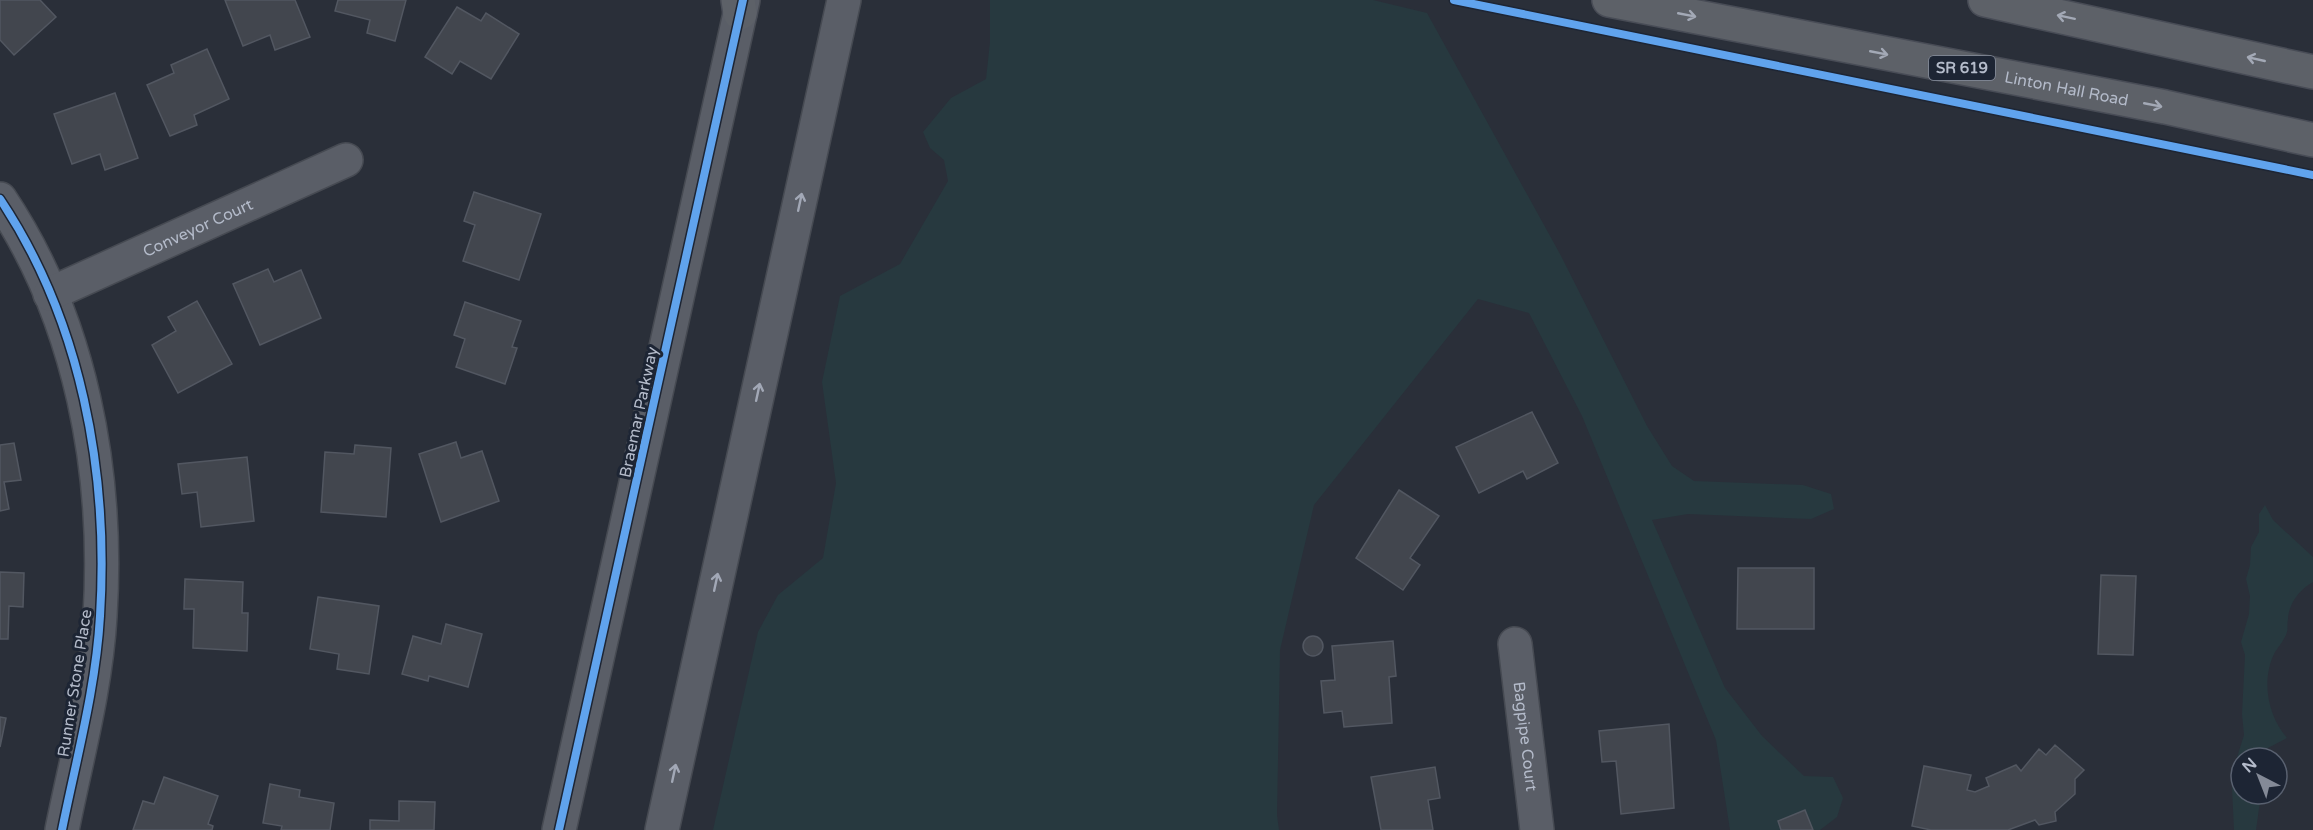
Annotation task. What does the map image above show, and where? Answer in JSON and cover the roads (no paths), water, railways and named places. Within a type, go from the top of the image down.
[{"type":"main road","name":"Linton Hall Road","points":[[1610,0],[2164,107],[2313,140]]},
{"type":"main road","points":[[1985,0],[2313,72]]},
{"type":"street","points":[[662,830],[844,0]]},
{"type":"street","name":"Braemar Parkway","points":[[559,830],[740,4]]},
{"type":"street","name":"Conveyor Court","points":[[50,294],[346,160]]},
{"type":"street","name":"Runner Stone Place","points":[[0,199],[20,233],[58,311],[78,377],[96,464],[102,541],[100,617],[92,681],[62,830]]},
{"type":"street","name":"Bagpipe Court","points":[[1515,644],[1537,830]]}]
